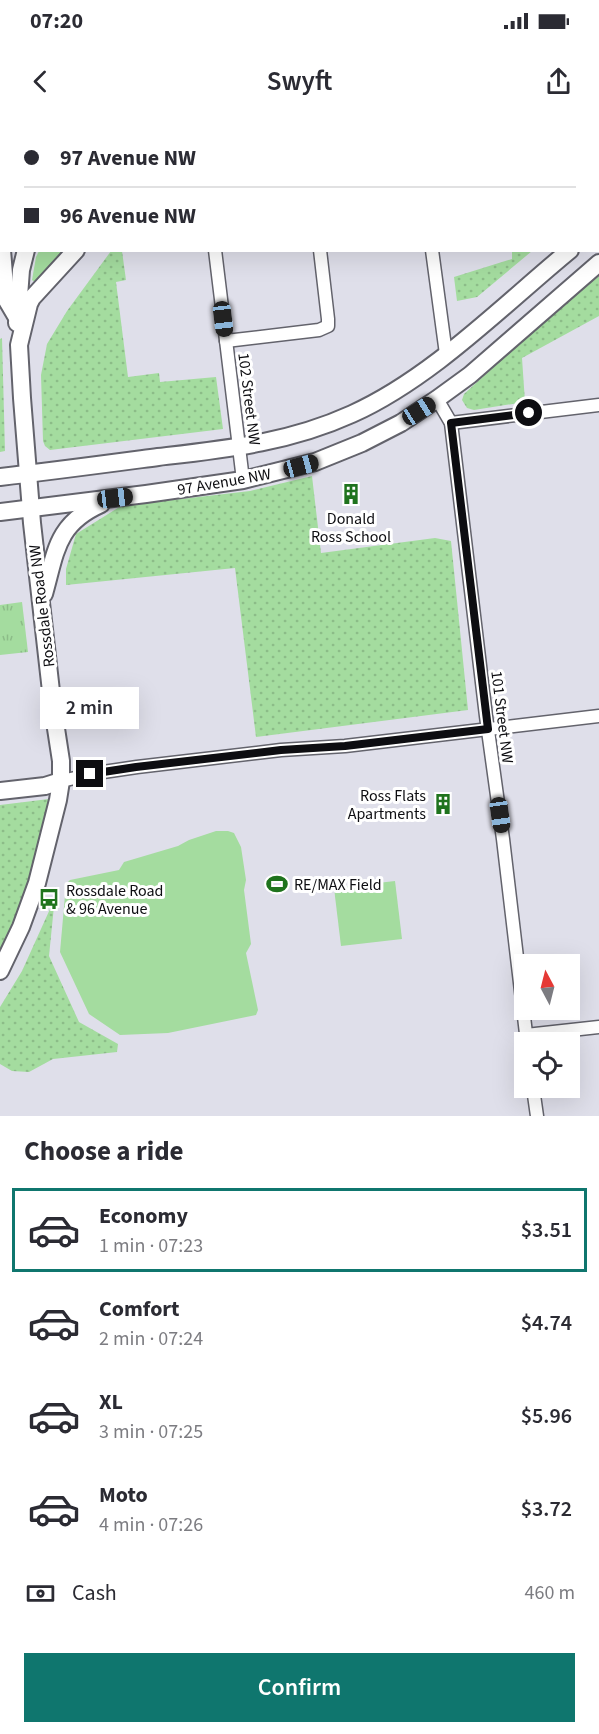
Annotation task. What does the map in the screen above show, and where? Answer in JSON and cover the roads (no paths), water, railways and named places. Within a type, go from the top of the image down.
[{"type":"main road","points":[[2,252],[6,299],[16,317]]},
{"type":"main road","points":[[19,345],[16,317],[21,270],[26,252]]},
{"type":"main road","name":"Rossdale Road NW","points":[[0,971],[21,927],[37,883],[58,800],[62,761],[53,709],[31,508],[19,345],[32,298],[74,252]]},
{"type":"main road","name":"97 Avenue NW","points":[[0,477],[240,447],[309,432],[354,413],[413,379],[568,252]]},
{"type":"main road","name":"97 Avenue NW","points":[[0,512],[243,480],[315,462],[401,423],[437,399],[470,375],[599,263]]},
{"type":"main road","points":[[41,604],[57,548],[65,531],[86,511],[115,498]]},
{"type":"main road","points":[[0,791],[45,786],[61,781]]},
{"type":"street","name":"102 Street NW","points":[[215,252],[243,480]]},
{"type":"street","points":[[226,341],[319,330],[328,326],[320,252]]},
{"type":"street","points":[[432,252],[446,354]]},
{"type":"street","name":"101 Street NW","points":[[437,399],[451,423],[525,1032]]},
{"type":"street","points":[[451,423],[599,405]]},
{"type":"street","points":[[61,781],[136,767],[281,750],[356,745],[599,716]]},
{"type":"street","points":[[569,1032],[599,1027]]},
{"type":"street","points":[[534,1098],[537,1116]]},
{"type":"place","name":"Donald Ross School","points":[[351,494]]},
{"type":"place","name":"Ross Flats Apartments","points":[[443,804]]},
{"type":"place","name":"RE/MAX Field","points":[[277,884]]},
{"type":"place","name":"Rossdale Road & 96 Avenue","points":[[49,899]]}]
